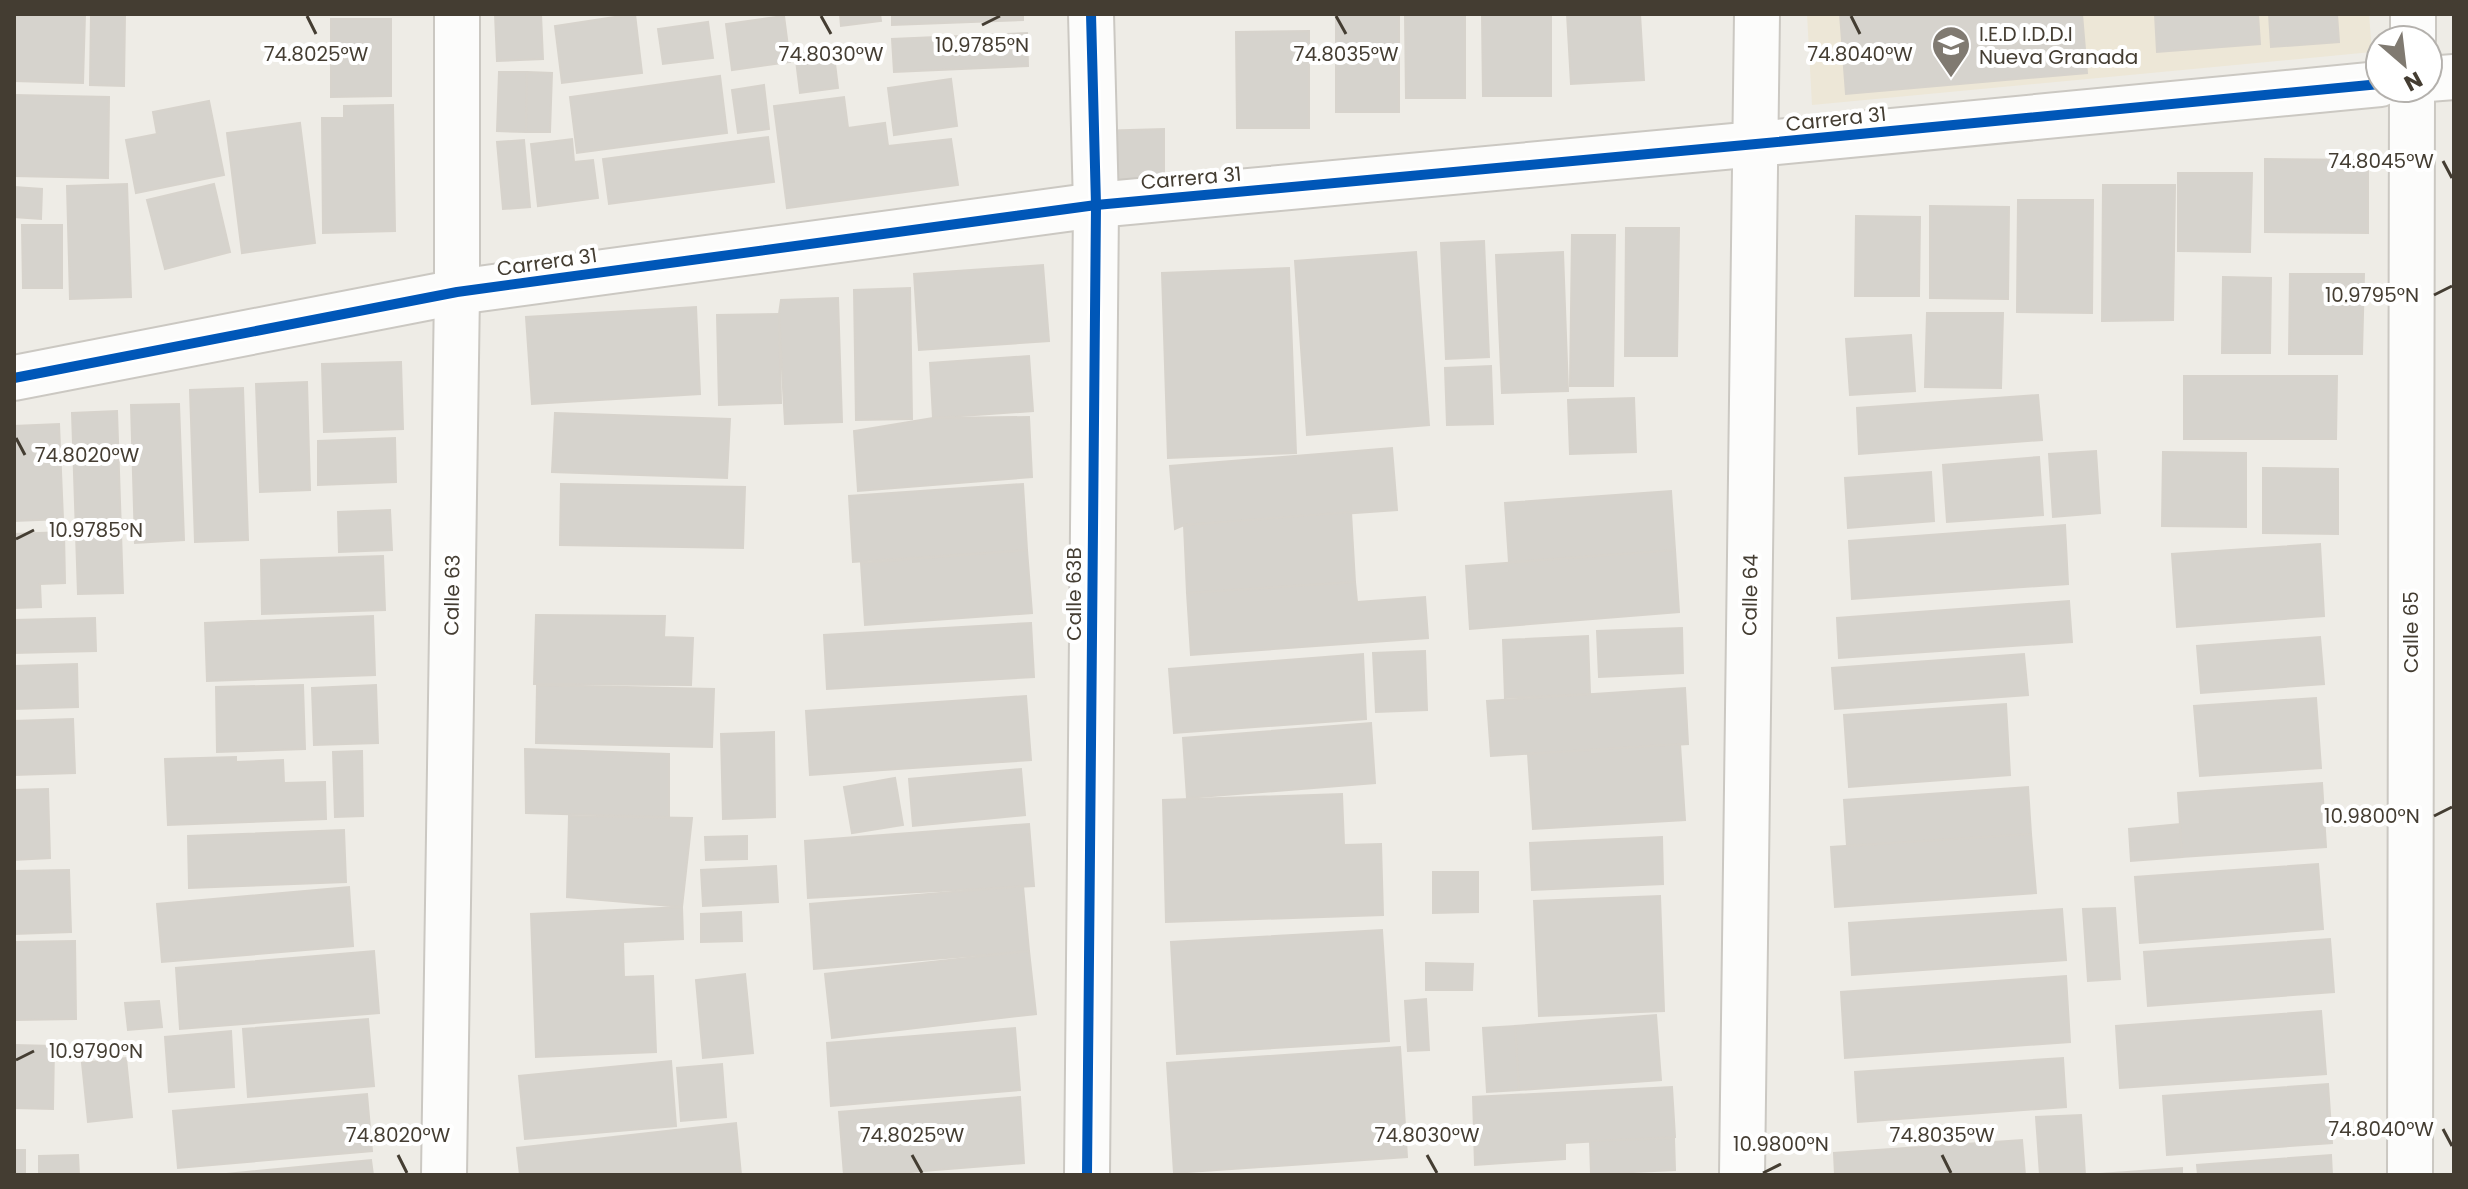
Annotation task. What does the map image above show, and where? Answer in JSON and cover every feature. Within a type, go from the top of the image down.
[{"type":"street","name":"Calle 63","points":[[444,1175],[457,292],[457,14]]},
{"type":"street","name":"Calle 63B","points":[[1087,1175],[1096,205],[1091,14]]},
{"type":"street","name":"Calle 64","points":[[1742,1175],[1757,14]]},
{"type":"street","name":"Carrera 31","points":[[14,378],[457,292],[1096,205],[2364,86]]},
{"type":"street","name":"Calle 65","points":[[2410,1175],[2412,104]]},
{"type":"shaded area","name":"I.E.D I.D.D.I Nueva Granada","points":[[1807,14],[2369,14],[2370,24],[2364,24],[2364,53],[1812,105]]},
{"type":"building","points":[[14,14],[85,14],[83,83],[14,81]]},
{"type":"building","points":[[91,14],[125,14],[124,86],[90,85]]},
{"type":"building","points":[[495,14],[541,14],[543,59],[497,61]]},
{"type":"building","points":[[635,14],[642,73],[562,83],[555,26]]},
{"type":"building","points":[[840,14],[880,14],[881,21],[841,26]]},
{"type":"building","points":[[892,14],[1023,14],[1023,20],[892,25]]},
{"type":"building","points":[[1336,14],[1399,14],[1399,112],[1336,112]]},
{"type":"building","points":[[1405,14],[1465,14],[1465,98],[1406,98]]},
{"type":"building","points":[[1482,14],[1551,14],[1551,96],[1483,96]]},
{"type":"building","points":[[1567,14],[1640,14],[1644,80],[1571,84]]},
{"type":"building","points":[[1840,14],[2082,14],[2087,73],[1846,94]]},
{"type":"building","points":[[2155,14],[2258,14],[2260,44],[2157,52]]},
{"type":"building","points":[[2269,14],[2337,14],[2339,42],[2271,47]]},
{"type":"building","points":[[784,16],[790,62],[732,70],[726,24]]},
{"type":"building","points":[[331,19],[391,19],[391,96],[331,97]]},
{"type":"building","points":[[708,22],[713,58],[663,64],[658,29]]},
{"type":"building","points":[[1309,31],[1309,128],[1237,128],[1236,32]]},
{"type":"building","points":[[1027,33],[1028,66],[894,72],[892,39]]},
{"type":"building","points":[[833,47],[838,88],[800,93],[795,52]]},
{"type":"building","points":[[499,72],[527,72],[526,132],[497,131]]},
{"type":"building","points":[[527,72],[552,73],[550,132],[526,132]]},
{"type":"building","points":[[720,76],[727,133],[577,153],[570,97]]},
{"type":"building","points":[[951,79],[957,126],[894,135],[888,88]]},
{"type":"building","points":[[764,85],[769,129],[738,133],[732,90]]},
{"type":"building","points":[[14,95],[109,97],[108,178],[14,176]]},
{"type":"building","points":[[844,97],[848,128],[885,123],[888,146],[951,139],[958,185],[787,208],[774,106]]},
{"type":"building","points":[[209,101],[224,175],[136,193],[126,140],[157,134],[153,112]]},
{"type":"building","points":[[393,105],[395,231],[323,233],[322,118],[344,118],[344,106]]},
{"type":"building","points":[[300,123],[315,243],[242,253],[227,133]]},
{"type":"building","points":[[1164,129],[1164,186],[1096,187],[1096,131]]},
{"type":"building","points":[[768,137],[774,182],[609,204],[603,159]]},
{"type":"building","points":[[572,139],[574,162],[593,160],[598,198],[538,206],[531,144]]},
{"type":"building","points":[[524,140],[530,207],[503,209],[497,142]]},
{"type":"building","points":[[2265,159],[2368,160],[2368,233],[2265,232]]},
{"type":"building","points":[[2178,173],[2252,173],[2250,252],[2178,251]]},
{"type":"building","points":[[127,184],[131,297],[70,299],[67,186]]},
{"type":"building","points":[[214,184],[230,252],[165,269],[147,200]]},
{"type":"building","points":[[2103,185],[2175,185],[2173,320],[2102,321]]},
{"type":"building","points":[[14,187],[42,189],[41,219],[14,217]]},
{"type":"building","points":[[2018,200],[2093,200],[2092,313],[2017,312]]},
{"type":"building","points":[[1930,206],[2009,207],[2008,299],[1930,298]]},
{"type":"building","points":[[1856,216],[1920,217],[1919,296],[1855,296]]},
{"type":"building","points":[[22,225],[62,225],[62,288],[23,288]]},
{"type":"building","points":[[1626,228],[1679,228],[1677,356],[1625,356]]},
{"type":"building","points":[[1572,235],[1615,235],[1613,386],[1570,386]]},
{"type":"building","points":[[1484,241],[1489,357],[1446,359],[1441,243]]},
{"type":"building","points":[[1416,252],[1429,425],[1307,435],[1295,261]]},
{"type":"building","points":[[1563,252],[1568,391],[1502,393],[1496,255]]},
{"type":"building","points":[[1043,265],[1049,341],[919,350],[914,274]]},
{"type":"building","points":[[1289,268],[1296,453],[1168,458],[1162,273]]},
{"type":"building","points":[[2290,274],[2364,274],[2362,354],[2289,354]]},
{"type":"building","points":[[2223,277],[2271,278],[2270,353],[2222,353]]},
{"type":"building","points":[[910,288],[912,419],[856,420],[854,290]]},
{"type":"building","points":[[838,298],[842,422],[785,424],[779,314],[781,300]]},
{"type":"building","points":[[696,307],[700,394],[532,404],[526,317]]},
{"type":"building","points":[[1927,313],[2003,313],[2001,388],[1925,387]]},
{"type":"building","points":[[779,314],[781,403],[719,405],[717,315]]},
{"type":"building","points":[[1911,335],[1915,391],[1850,395],[1846,339]]},
{"type":"building","points":[[1029,356],[1033,411],[933,418],[930,363]]},
{"type":"building","points":[[401,362],[403,429],[324,432],[322,364]]},
{"type":"building","points":[[1491,366],[1493,424],[1447,425],[1445,368]]},
{"type":"building","points":[[2184,376],[2337,376],[2336,439],[2184,439]]},
{"type":"building","points":[[307,382],[310,490],[260,492],[256,384]]},
{"type":"building","points":[[243,388],[248,540],[195,542],[190,390]]},
{"type":"building","points":[[2038,395],[2042,440],[1859,454],[1857,408]]},
{"type":"building","points":[[1634,398],[1636,452],[1570,454],[1568,400]]},
{"type":"building","points":[[179,404],[184,540],[135,543],[131,405]]},
{"type":"building","points":[[117,411],[123,593],[78,594],[72,413]]},
{"type":"building","points":[[555,413],[730,419],[727,478],[552,472]]},
{"type":"building","points":[[1029,417],[1032,477],[858,491],[854,431],[933,418]]},
{"type":"building","points":[[59,424],[63,519],[14,521],[14,426]]},
{"type":"building","points":[[395,438],[396,482],[318,485],[318,441]]},
{"type":"building","points":[[1392,448],[1397,510],[1184,525],[1175,529],[1170,466]]},
{"type":"building","points":[[2096,451],[2100,513],[2053,517],[2049,454]]},
{"type":"building","points":[[2163,452],[2246,453],[2246,527],[2162,526]]},
{"type":"building","points":[[2039,457],[2043,515],[1947,522],[1943,465]]},
{"type":"building","points":[[2263,468],[2338,469],[2338,534],[2263,533]]},
{"type":"building","points":[[1931,472],[1934,521],[1848,528],[1845,478]]},
{"type":"building","points":[[561,484],[745,487],[743,548],[560,545]]},
{"type":"building","points":[[1023,484],[1027,550],[853,562],[849,496]]},
{"type":"building","points":[[1671,491],[1675,550],[1509,562],[1505,503]]},
{"type":"building","points":[[390,510],[392,550],[339,552],[338,512]]},
{"type":"building","points":[[1351,512],[1355,582],[1187,593],[1184,525]]},
{"type":"building","points":[[2065,525],[2068,584],[1852,599],[1849,541]]},
{"type":"building","points":[[64,532],[65,583],[40,584],[41,607],[14,608],[14,534]]},
{"type":"building","points":[[2320,544],[2324,616],[2177,627],[2172,554]]},
{"type":"building","points":[[1027,550],[1032,613],[865,625],[861,563]]},
{"type":"building","points":[[1675,550],[1679,612],[1470,629],[1466,566]]},
{"type":"building","points":[[383,556],[385,610],[262,614],[261,560]]},
{"type":"building","points":[[1355,582],[1357,602],[1425,597],[1428,638],[1191,655],[1187,593]]},
{"type":"building","points":[[2069,601],[2072,642],[1839,658],[1837,618]]},
{"type":"building","points":[[536,615],[665,616],[664,637],[693,638],[691,685],[534,684]]},
{"type":"building","points":[[373,616],[375,675],[207,681],[205,623]]},
{"type":"building","points":[[95,618],[96,651],[14,653],[14,620]]},
{"type":"building","points":[[1031,623],[1034,677],[827,689],[824,635]]},
{"type":"building","points":[[1682,628],[1683,673],[1599,677],[1597,631]]},
{"type":"building","points":[[1588,636],[1590,694],[1505,698],[1503,640]]},
{"type":"building","points":[[2320,637],[2324,684],[2201,693],[2197,646]]},
{"type":"building","points":[[1425,651],[1427,710],[1376,712],[1373,653]]},
{"type":"building","points":[[1363,654],[1366,719],[1174,733],[1169,669]]},
{"type":"building","points":[[2024,654],[2028,695],[1835,709],[1832,668]]},
{"type":"building","points":[[77,664],[78,707],[14,709],[14,666]]},
{"type":"building","points":[[303,685],[305,749],[217,752],[216,687]]},
{"type":"building","points":[[376,685],[378,743],[314,745],[312,688]]},
{"type":"building","points":[[537,685],[714,689],[712,747],[536,743]]},
{"type":"building","points":[[1685,688],[1688,744],[1491,756],[1487,701]]},
{"type":"building","points":[[1026,696],[1031,760],[810,775],[806,711]]},
{"type":"building","points":[[2316,698],[2321,768],[2200,776],[2194,706]]},
{"type":"building","points":[[2006,704],[2010,775],[1849,787],[1844,715]]},
{"type":"building","points":[[73,719],[75,773],[14,775],[14,721]]},
{"type":"building","points":[[1371,723],[1375,783],[1187,798],[1183,738]]},
{"type":"building","points":[[774,732],[775,817],[723,819],[721,734]]},
{"type":"building","points":[[1680,744],[1685,820],[1533,829],[1528,754]]},
{"type":"building","points":[[525,749],[669,754],[669,817],[526,813]]},
{"type":"building","points":[[362,751],[363,816],[335,817],[333,752]]},
{"type":"building","points":[[236,757],[236,762],[283,760],[284,783],[325,782],[326,819],[168,825],[165,759]]},
{"type":"building","points":[[1021,769],[1025,815],[913,826],[909,779]]},
{"type":"building","points":[[895,778],[903,825],[852,833],[844,787]]},
{"type":"building","points":[[2322,783],[2326,847],[2182,857],[2178,793]]},
{"type":"building","points":[[2028,787],[2031,834],[1847,846],[1844,800]]},
{"type":"building","points":[[48,789],[50,858],[14,860],[14,790]]},
{"type":"building","points":[[1342,794],[1344,845],[1381,844],[1383,915],[1166,922],[1163,800]]},
{"type":"building","points":[[569,816],[692,818],[682,907],[567,897]]},
{"type":"building","points":[[1029,824],[1034,886],[808,898],[805,841]]},
{"type":"building","points":[[2180,824],[2182,857],[2131,861],[2129,829]]},
{"type":"building","points":[[344,830],[346,882],[189,888],[188,836]]},
{"type":"building","points":[[2031,834],[2036,893],[1835,907],[1831,847]]},
{"type":"building","points":[[747,836],[747,859],[706,860],[705,837]]},
{"type":"building","points":[[1662,837],[1663,884],[1532,890],[1530,843]]},
{"type":"building","points":[[2318,864],[2323,929],[2140,943],[2135,877]]},
{"type":"building","points":[[776,866],[778,902],[703,906],[701,870]]},
{"type":"building","points":[[69,870],[71,932],[14,934],[14,871]]},
{"type":"building","points":[[1433,872],[1478,872],[1478,912],[1433,913]]},
{"type":"building","points":[[1023,886],[1029,951],[814,969],[810,904]]},
{"type":"building","points":[[349,887],[353,946],[162,962],[157,904]]},
{"type":"building","points":[[1660,896],[1664,1011],[1539,1016],[1534,901]]},
{"type":"building","points":[[682,907],[683,939],[623,942],[624,977],[653,976],[656,1052],[536,1057],[531,914]]},
{"type":"building","points":[[2115,908],[2120,979],[2088,981],[2083,909]]},
{"type":"building","points":[[2062,909],[2066,960],[1852,975],[1849,923]]},
{"type":"building","points":[[741,912],[742,941],[701,942],[701,914]]},
{"type":"building","points":[[1382,930],[1389,1041],[1177,1054],[1171,942]]},
{"type":"building","points":[[2330,939],[2334,992],[2148,1006],[2144,952]]},
{"type":"building","points":[[75,941],[76,1019],[14,1020],[14,942]]},
{"type":"building","points":[[374,951],[379,1013],[180,1029],[176,968]]},
{"type":"building","points":[[1029,951],[1036,1014],[832,1038],[825,974]]},
{"type":"building","points":[[1426,963],[1473,964],[1472,990],[1426,990]]},
{"type":"building","points":[[745,974],[753,1053],[703,1058],[696,980]]},
{"type":"building","points":[[2066,976],[2070,1042],[1845,1058],[1841,992]]},
{"type":"building","points":[[1426,999],[1429,1050],[1408,1051],[1405,1001]]},
{"type":"building","points":[[159,1001],[162,1027],[128,1030],[125,1003]]},
{"type":"building","points":[[2321,1011],[2326,1074],[2120,1088],[2116,1026]]},
{"type":"building","points":[[1656,1015],[1661,1080],[1519,1090],[1515,1026]]},
{"type":"building","points":[[368,1019],[374,1086],[248,1097],[243,1029]]},
{"type":"building","points":[[1515,1026],[1519,1090],[1487,1092],[1483,1028]]},
{"type":"building","points":[[1015,1028],[1020,1090],[831,1106],[827,1043]]},
{"type":"building","points":[[231,1031],[234,1087],[169,1092],[165,1037]]},
{"type":"building","points":[[14,1045],[54,1046],[53,1109],[14,1108]]},
{"type":"building","points":[[1400,1047],[1407,1157],[1174,1173],[1167,1063]]},
{"type":"building","points":[[126,1058],[132,1117],[88,1122],[82,1063]]},
{"type":"building","points":[[2063,1058],[2066,1107],[1858,1122],[1855,1072]]},
{"type":"building","points":[[671,1061],[676,1126],[525,1139],[519,1076]]},
{"type":"building","points":[[722,1064],[726,1117],[681,1121],[677,1068]]},
{"type":"building","points":[[2328,1084],[2332,1143],[2167,1155],[2163,1096]]},
{"type":"building","points":[[1672,1087],[1675,1137],[1565,1143],[1565,1159],[1475,1165],[1473,1097]]},
{"type":"building","points":[[367,1094],[372,1151],[178,1168],[173,1111]]},
{"type":"building","points":[[1020,1097],[1024,1163],[844,1175],[839,1112]]},
{"type":"building","points":[[2081,1115],[2085,1175],[2040,1175],[2036,1117]]},
{"type":"building","points":[[736,1123],[741,1175],[520,1175],[517,1148]]},
{"type":"building","points":[[1674,1138],[1675,1170],[1591,1174],[1590,1141]]},
{"type":"building","points":[[2022,1140],[2025,1175],[1835,1175],[1834,1153]]},
{"type":"building","points":[[14,1150],[25,1150],[25,1175],[14,1175]]},
{"type":"building","points":[[78,1155],[79,1175],[39,1175],[39,1156]]},
{"type":"building","points":[[2331,1155],[2332,1175],[2198,1175],[2197,1165]]},
{"type":"building","points":[[371,1160],[373,1175],[216,1175]]},
{"type":"building","points":[[2182,1168],[2182,1175],[2100,1175],[2100,1174]]},
{"type":"cycle path","points":[[1087,1175],[1096,205],[1091,14]]},
{"type":"cycle path","points":[[14,378],[457,292],[1096,205],[2364,86]]},
{"type":"place","name":"I.E.D I.D.D.I Nueva Granada","points":[[1951,79]]}]
